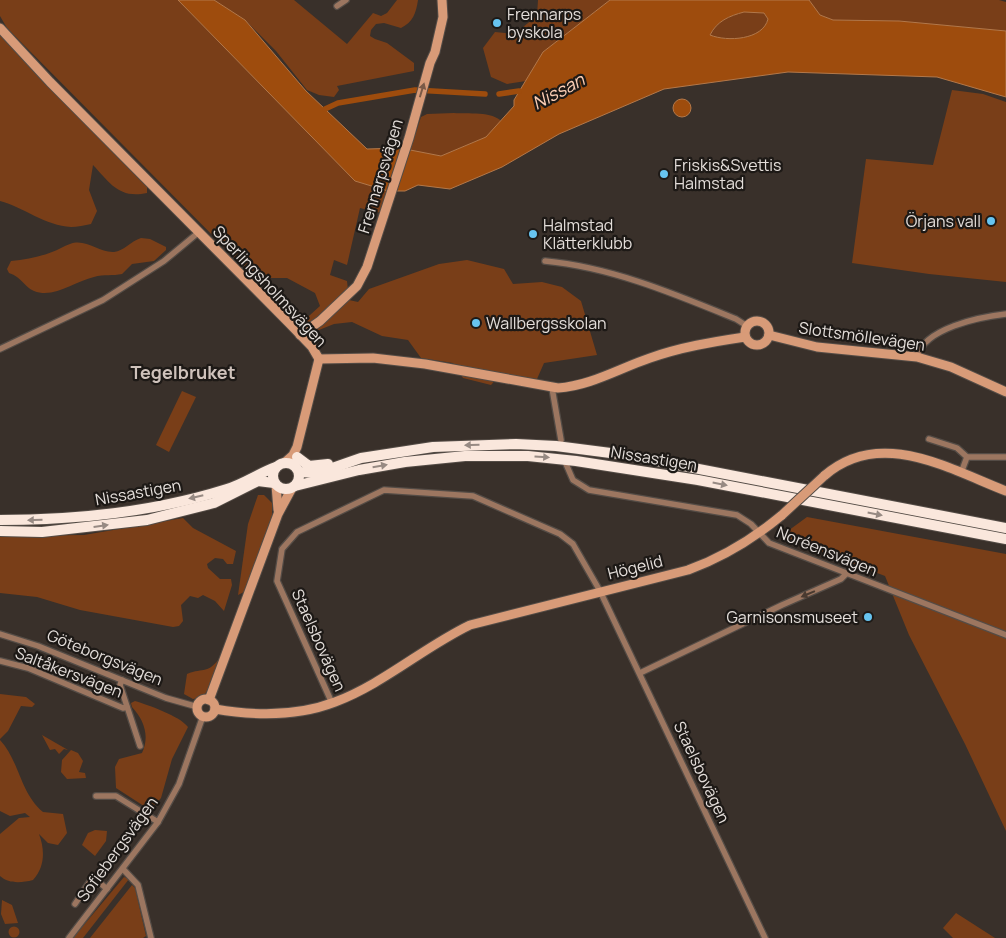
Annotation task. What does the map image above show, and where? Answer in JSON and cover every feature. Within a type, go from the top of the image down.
[{"type":"highway","name":"Nissastigen","points":[[298,471],[318,473],[344,462],[402,450],[472,444],[516,444],[576,448],[626,455],[971,521]]},
{"type":"highway","points":[[297,452],[314,466],[344,462]]},
{"type":"highway","name":"Nissastigen","points":[[293,487],[366,469],[435,458],[504,455],[545,457],[698,480],[1006,539]]},
{"type":"highway","points":[[280,465],[294,466],[298,471],[298,481],[293,487],[283,490],[275,484],[272,474],[280,465]]},
{"type":"highway","name":"Nissastigen","points":[[0,520],[90,516],[144,508],[230,488],[280,465]]},
{"type":"highway","name":"Nissastigen","points":[[0,532],[52,531],[147,520],[214,503],[258,481],[275,484]]},
{"type":"highway","points":[[971,521],[1006,523]]},
{"type":"highway","points":[[971,521],[1006,528]]},
{"type":"street","points":[[337,6],[346,0]]},
{"type":"street","name":"Frennarpsvägen","points":[[300,335],[320,321],[357,286],[375,245],[385,206],[409,138],[427,73],[435,52],[443,17],[442,0]]},
{"type":"street","name":"Sperlingsholmsvägen","points":[[0,28],[300,335],[317,354],[319,359],[373,358],[425,364],[552,388],[576,386],[651,357],[695,345],[745,337]]},
{"type":"street","points":[[0,349],[103,300],[167,258],[199,232]]},
{"type":"street","points":[[545,261],[572,263],[652,287],[736,319],[747,326]]},
{"type":"street","points":[[917,357],[922,343],[946,329],[969,321],[1006,314]]},
{"type":"street","points":[[753,321],[761,322],[767,326],[769,335],[765,343],[759,346],[750,344],[745,337],[747,326],[753,321]]},
{"type":"street","name":"Slottsmöllevägen","points":[[769,335],[817,348],[917,357],[951,367],[1006,392]]},
{"type":"street","points":[[298,471],[297,452],[319,359]]},
{"type":"street","points":[[552,388],[561,440]]},
{"type":"street","points":[[929,439],[957,448],[967,457],[1006,457]]},
{"type":"street","name":"Högelid","points":[[215,709],[253,714],[301,712],[332,704],[368,686],[437,641],[470,625],[710,562],[759,534],[824,476],[849,461],[887,451],[910,455],[1006,491]]},
{"type":"street","points":[[280,465],[297,452]]},
{"type":"street","points":[[961,473],[967,457]]},
{"type":"street","name":"Noréensvägen","points":[[566,464],[573,480],[589,490],[729,513],[745,519],[769,543],[1006,635]]},
{"type":"street","points":[[275,484],[279,499],[278,514]]},
{"type":"street","points":[[209,700],[278,514],[293,487]]},
{"type":"street","name":"Staelsbovägen","points":[[332,704],[277,581],[282,549],[297,532],[384,490],[473,496],[560,534],[573,544],[600,591],[765,938]]},
{"type":"street","points":[[640,674],[841,579],[846,574]]},
{"type":"street","name":"Göteborgsvägen","points":[[0,634],[38,646],[166,698],[198,707]]},
{"type":"street","name":"Saltåkersvägen","points":[[0,661],[28,668],[123,708],[127,707]]},
{"type":"street","points":[[122,680],[120,685],[140,746]]},
{"type":"street","points":[[209,700],[214,704],[215,709],[211,715],[203,716],[199,713],[198,707],[201,701],[209,700]]},
{"type":"street","name":"Sofiebergsvägen","points":[[69,938],[158,822],[178,784],[203,716]]},
{"type":"street","points":[[96,796],[116,796],[158,822]]},
{"type":"street","points":[[123,869],[138,885],[151,938]]},
{"type":"street","points":[[75,904],[93,877],[107,889]]},
{"type":"shaded area","points":[[0,0],[178,0],[355,181],[388,191],[381,213],[360,208],[347,265],[334,260],[330,275],[347,281],[349,300],[358,302],[369,289],[439,264],[467,260],[504,269],[513,284],[542,282],[562,287],[581,301],[597,355],[544,363],[537,379],[501,374],[491,385],[463,378],[453,363],[421,358],[408,340],[382,336],[352,322],[334,324],[309,334],[300,324],[320,306],[315,293],[287,278],[266,278],[241,264],[7,28],[0,16]]},
{"type":"shaded area","points":[[214,0],[294,0],[347,44],[373,13],[381,16],[387,13],[397,0],[418,0],[413,17],[405,26],[401,28],[384,23],[376,24],[371,30],[370,36],[387,43],[414,63],[414,71],[337,86],[339,90],[334,97],[319,95],[307,90],[276,51],[245,20]]},
{"type":"shaded area","points":[[538,0],[610,0],[543,52],[526,81],[507,84],[491,77],[483,48],[495,32],[514,34],[537,16]]},
{"type":"shaded area","points":[[809,0],[999,0],[1006,2],[1006,31],[899,21],[833,20],[820,15]]},
{"type":"shaded area","points":[[744,12],[764,13],[768,19],[765,26],[752,36],[743,38],[725,39],[710,35],[716,26],[724,20]]},
{"type":"shaded area","points":[[0,35],[147,186],[147,193],[129,194],[122,192],[110,183],[93,165],[89,190],[97,211],[91,224],[73,227],[62,226],[0,201]]},
{"type":"shaded area","points":[[952,90],[983,94],[1006,102],[1006,282],[852,263],[866,159],[933,165]]},
{"type":"shaded area","points":[[454,113],[493,116],[502,122],[486,137],[441,156],[410,150],[421,117],[427,114]]},
{"type":"shaded area","points":[[141,238],[150,239],[166,247],[166,250],[154,261],[132,264],[122,274],[94,277],[49,293],[34,291],[9,273],[7,269],[11,261],[42,255],[70,244],[82,243],[108,252],[114,252]]},
{"type":"shaded area","points":[[182,391],[196,397],[169,452],[156,445]]},
{"type":"shaded area","points":[[258,495],[264,495],[272,503],[272,516],[244,592],[238,595],[248,524]]},
{"type":"shaded area","points":[[807,517],[1006,554],[1006,831],[965,744],[909,635],[885,576],[781,536]]},
{"type":"shaded area","points":[[183,518],[193,528],[236,551],[233,564],[227,564],[223,559],[215,558],[207,564],[208,568],[220,579],[231,579],[232,585],[224,611],[215,601],[203,595],[198,598],[190,596],[181,605],[183,621],[179,626],[173,627],[80,610],[37,597],[0,593],[0,536],[84,535]]},
{"type":"shaded area","points":[[221,656],[212,683],[203,697],[193,699],[184,694],[187,674],[206,670],[213,666]]},
{"type":"shaded area","points":[[0,694],[26,697],[35,704],[32,707],[21,706],[8,731],[0,739]]},
{"type":"shaded area","points":[[135,701],[171,715],[188,727],[172,759],[161,798],[152,808],[147,808],[116,788],[115,767],[119,759],[142,753],[146,740],[143,723],[132,707],[131,703]]},
{"type":"shaded area","points":[[42,735],[68,750],[64,749],[59,754],[55,749],[50,750]]},
{"type":"shaded area","points":[[0,740],[12,758],[29,796],[43,812],[63,814],[67,833],[58,845],[48,843],[39,834],[43,852],[42,864],[37,875],[33,880],[29,881],[11,882],[0,876],[0,834],[19,818],[30,817],[25,813],[10,816],[0,811]]},
{"type":"shaded area","points":[[71,750],[78,753],[83,761],[79,772],[85,773],[86,778],[67,779],[61,772],[62,760]]},
{"type":"shaded area","points":[[95,830],[107,831],[106,841],[95,856],[82,845],[88,833]]},
{"type":"shaded area","points":[[124,877],[129,879],[83,938],[73,938]]},
{"type":"shaded area","points":[[132,885],[135,888],[146,936],[143,938],[90,938]]},
{"type":"shaded area","points":[[2,900],[12,905],[18,923],[5,924],[1,914]]},
{"type":"shaded area","points":[[956,913],[995,938],[953,938],[943,928]]},
{"type":"shaded area","points":[[14,926],[20,932],[14,938],[8,932]]},
{"type":"water","name":"Nissan","points":[[178,0],[214,0],[245,20],[306,91],[367,149],[400,148],[441,156],[486,137],[514,106],[514,100],[543,52],[610,0],[809,0],[820,15],[833,20],[899,21],[1006,31],[1006,97],[937,77],[788,72],[664,89],[559,134],[502,167],[450,189],[418,185],[405,191],[388,191],[355,181]],"holes":[[[744,12],[764,13],[768,19],[765,26],[752,35],[735,39],[710,35],[716,26],[733,15]]]},
{"type":"water","points":[[678,99],[686,99],[691,104],[689,115],[678,117],[673,112],[673,104]]},
{"type":"waterway","points":[[325,109],[338,103],[415,90],[485,94]]},
{"type":"waterway","points":[[499,94],[519,91]]},
{"type":"place","name":"Frennarps byskola","points":[[497,23]]},
{"type":"place","name":"Friskis&Svettis Halmstad","points":[[664,174]]},
{"type":"place","name":"Örjans vall","points":[[991,221]]},
{"type":"place","name":"Halmstad Klätterklubb","points":[[533,234]]},
{"type":"place","name":"Wallbergsskolan","points":[[476,323]]},
{"type":"place","name":"Garnisonsmuseet","points":[[868,617]]},
{"type":"district","name":"Tegelbruket","points":[[183,372]]}]
